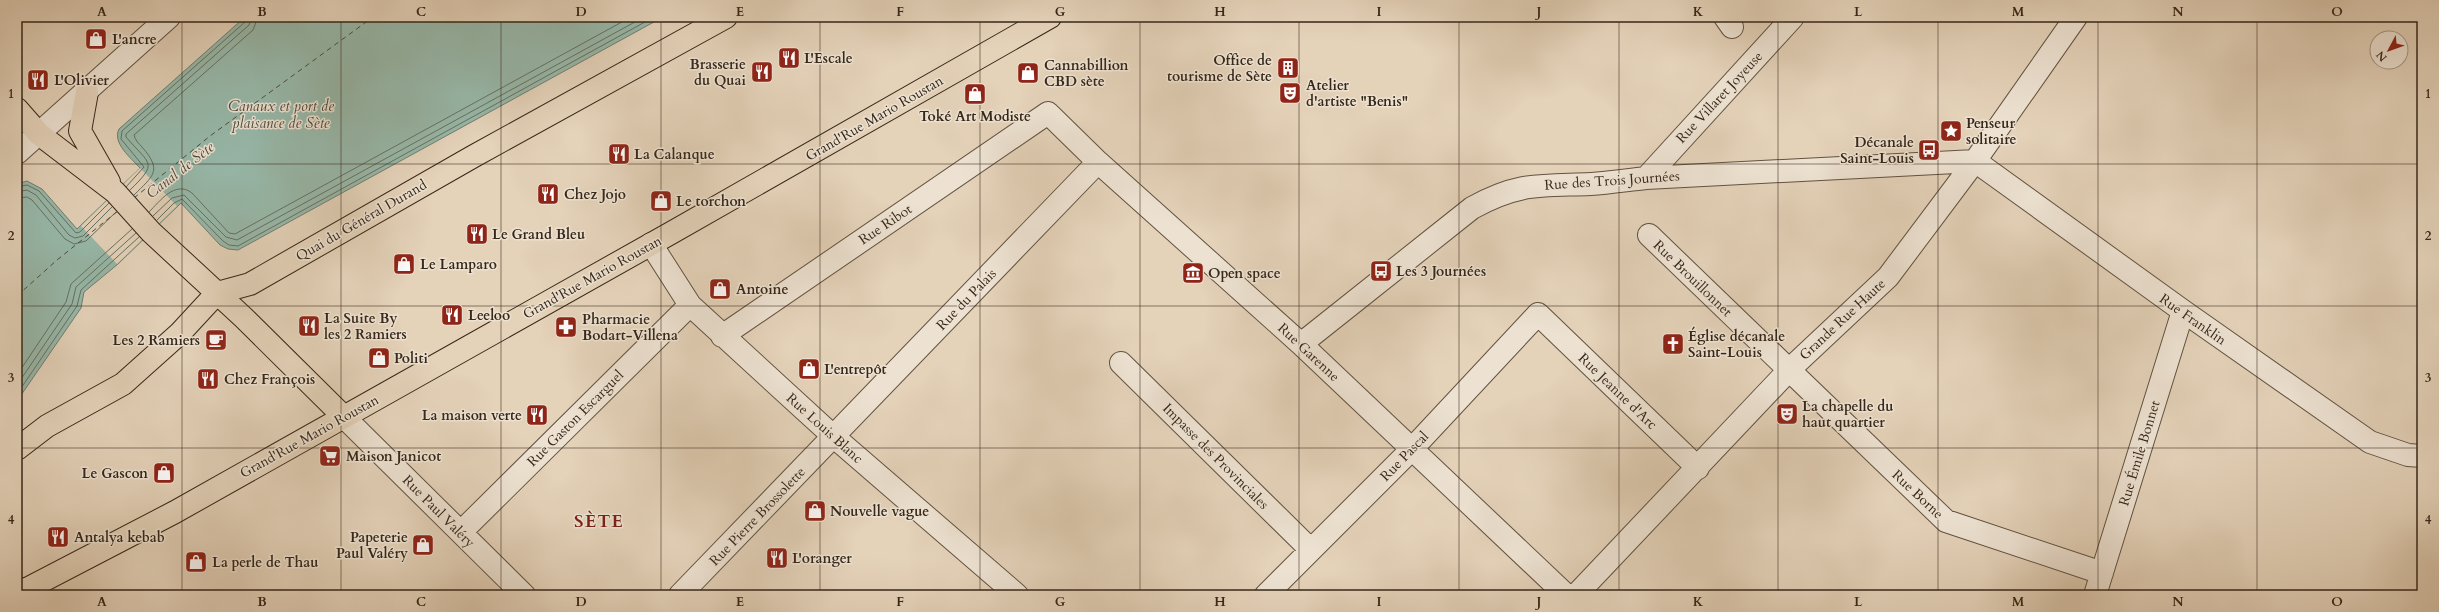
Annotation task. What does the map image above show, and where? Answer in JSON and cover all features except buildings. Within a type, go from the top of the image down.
[{"type":"main road","name":"Quai du Général Durand","points":[[217,293],[250,284],[468,160],[726,17]]},
{"type":"main road","name":"Grand'Rue Mario Roustan","points":[[21,589],[176,512],[343,416],[651,244],[1050,17]]},
{"type":"main road","points":[[87,92],[80,131],[115,192]]},
{"type":"main road","points":[[17,109],[40,134],[115,192]]},
{"type":"main road","name":"Rue Paul Valéry","points":[[115,192],[150,232],[217,293],[343,416]]},
{"type":"main road","points":[[17,449],[46,426],[123,384],[180,333],[217,293]]},
{"type":"street","points":[[17,153],[87,92],[168,17]]},
{"type":"street","name":"Rue Villaret Joyeuse","points":[[1646,178],[1793,17]]},
{"type":"street","name":"Grande Rue Haute","points":[[1576,595],[1698,468],[1788,370],[1888,277],[1975,161],[2076,17]]},
{"type":"street","name":"Rue Garenne","points":[[1048,113],[1098,162],[1301,344],[1411,450],[1566,595]]},
{"type":"street","name":"Rue Ribot","points":[[722,336],[1048,113]]},
{"type":"street","name":"Rue des Trois Journées","points":[[1301,344],[1472,208],[1498,194],[1531,185],[1592,184],[1646,178],[1975,161]]},
{"type":"street","name":"Rue Franklin","points":[[1975,161],[2182,312],[2370,442],[2408,455],[2422,456]]},
{"type":"street","name":"Rue du Palais","points":[[833,436],[1098,162]]},
{"type":"street","name":"Rue Brouillonnet","points":[[1649,235],[1788,370]]},
{"type":"street","name":"Rue Louis Blanc","points":[[651,244],[690,305],[722,336],[833,436],[1017,595]]},
{"type":"street","name":"Rue Gaston Escarguel","points":[[460,532],[690,305]]},
{"type":"street","name":"Rue Émile Bonnet","points":[[2095,595],[2182,312]]},
{"type":"street","name":"Rue Pascal","points":[[1266,595],[1411,450],[1538,314]]},
{"type":"street","name":"Rue Jeanne d'Arc","points":[[1538,314],[1698,468]]},
{"type":"street","name":"Impasse des Provinciales","points":[[1121,363],[1311,550]]},
{"type":"street","name":"Rue Borne","points":[[1788,370],[1946,520],[2102,572]]},
{"type":"street","name":"Rue Paul Valéry","points":[[343,416],[524,595]]},
{"type":"street","name":"Rue Pierre Brossolette","points":[[680,595],[833,436]]},
{"type":"water","name":"Canaux et port de plaisance de Sète","points":[[245,17],[663,17],[238,250],[228,249],[220,245],[181,203],[118,264],[84,292],[81,308],[17,401],[17,184],[27,181],[42,189],[77,229],[140,168],[120,145],[118,140],[119,129]]},
{"type":"pier","points":[[140,168],[177,206],[117,264],[81,226]]},
{"type":"ferry route","points":[[134,198],[210,136],[373,17]]},
{"type":"ferry route","points":[[17,296],[57,260],[118,211]]},
{"type":"place","name":"L'ancre","points":[[96,39]]},
{"type":"place","name":"L'Escale","points":[[789,58]]},
{"type":"place","name":"Office de tourisme de Sète","points":[[1288,68]]},
{"type":"place","name":"Brasserie du Quai","points":[[762,72]]},
{"type":"place","name":"Cannabillion CBD sète","points":[[1028,73]]},
{"type":"place","name":"L'Olivier","points":[[38,80]]},
{"type":"place","name":"Atelier d'artiste \"Benis\"","points":[[1290,93]]},
{"type":"place","name":"Toké Art Modiste","points":[[975,94]]},
{"type":"place","name":"Penseur solitaire","points":[[1951,131]]},
{"type":"place","name":"Décanale Saint-Louis","points":[[1929,150]]},
{"type":"place","name":"La Calanque","points":[[619,154]]},
{"type":"place","name":"Chez Jojo","points":[[548,194]]},
{"type":"place","name":"Le torchon","points":[[661,201]]},
{"type":"place","name":"Le Grand Bleu","points":[[477,234]]},
{"type":"place","name":"Le Lamparo","points":[[404,264]]},
{"type":"place","name":"Les 3 Journées","points":[[1381,271]]},
{"type":"place","name":"Open space","points":[[1193,273]]},
{"type":"place","name":"Antoine","points":[[720,289]]},
{"type":"place","name":"Leeloo","points":[[452,315]]},
{"type":"place","name":"La Suite By les 2 Ramiers","points":[[309,326]]},
{"type":"place","name":"Pharmacie Bodart-Villena","points":[[566,327]]},
{"type":"place","name":"Les 2 Ramiers","points":[[216,340]]},
{"type":"place","name":"Église décanale Saint-Louis","points":[[1673,344]]},
{"type":"place","name":"Politi","points":[[379,358]]},
{"type":"place","name":"L'entrepôt","points":[[809,369]]},
{"type":"place","name":"Chez François","points":[[208,379]]},
{"type":"place","name":"La chapelle du haut quartier","points":[[1787,414]]},
{"type":"place","name":"La maison verte","points":[[537,415]]},
{"type":"place","name":"Maison Janicot","points":[[330,456]]},
{"type":"place","name":"Le Gascon","points":[[164,473]]},
{"type":"place","name":"Nouvelle vague","points":[[815,511]]},
{"type":"place","name":"Antalya kebab","points":[[58,537]]},
{"type":"place","name":"Papeterie Paul Valéry","points":[[423,545]]},
{"type":"place","name":"L'oranger","points":[[777,558]]},
{"type":"place","name":"La perle de Thau","points":[[196,562]]},
{"type":"district","name":"SÈTE","points":[[599,521]]},
{"type":"water label","name":"Canal de Sète","points":[[180,170]]}]
